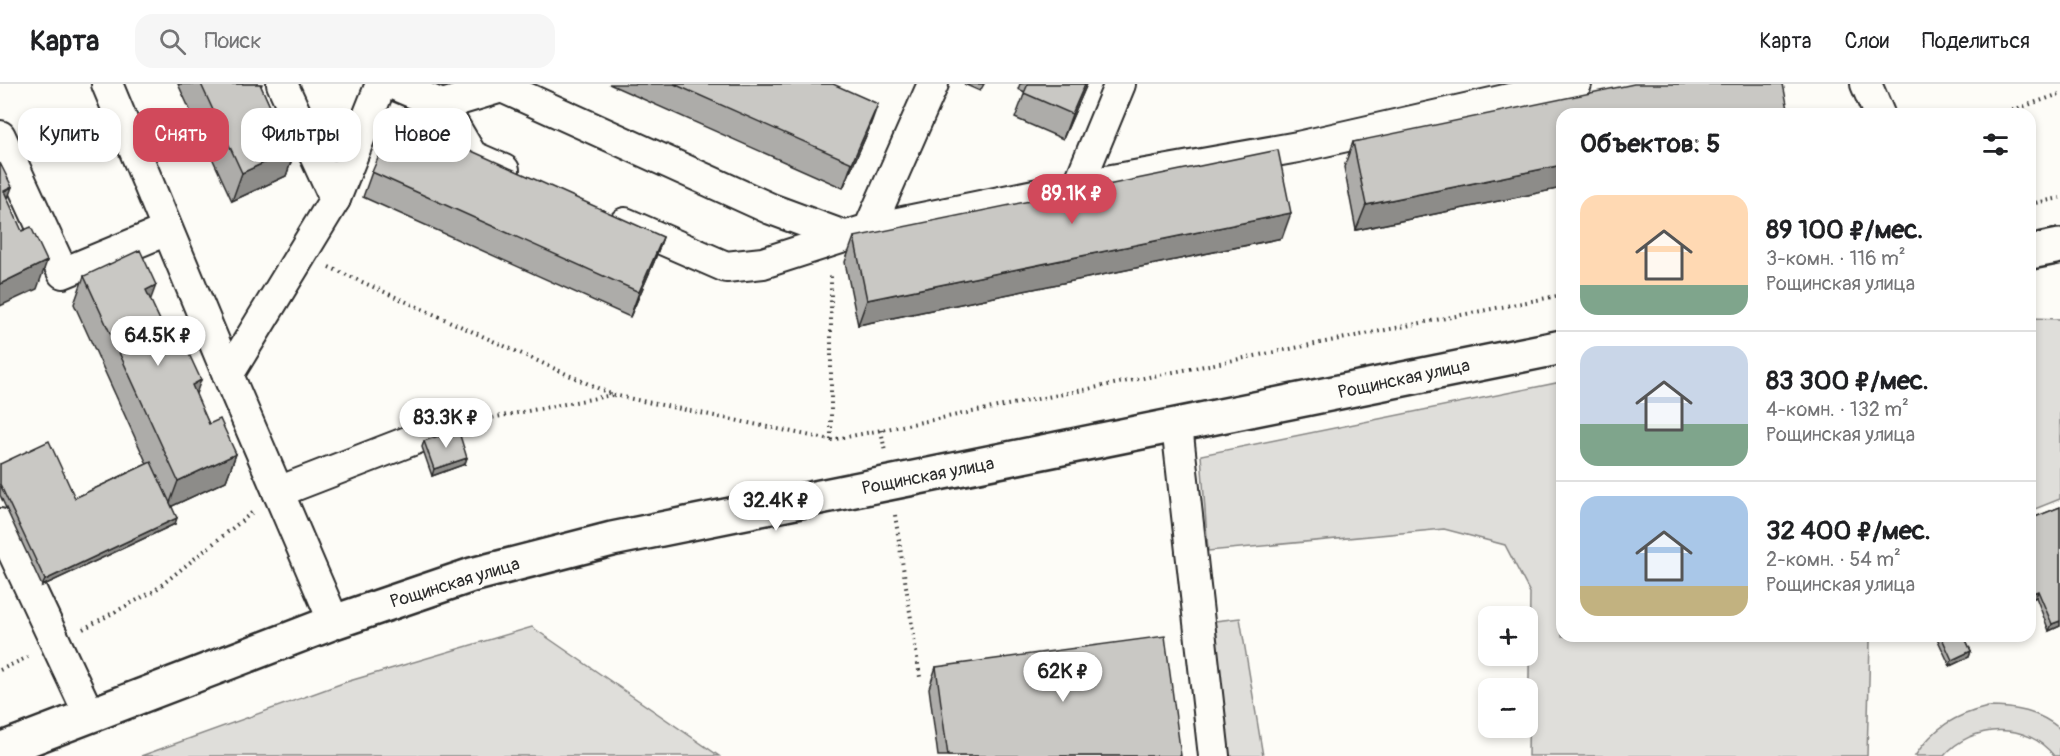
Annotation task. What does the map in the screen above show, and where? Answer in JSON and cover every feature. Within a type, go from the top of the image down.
[{"type":"main road","points":[[2036,251],[2060,246]]},
{"type":"main road","name":"Рощинская улица","points":[[0,750],[334,622],[472,575],[612,539],[1556,348]]},
{"type":"street","points":[[106,84],[334,622]]},
{"type":"street","points":[[282,84],[335,199]]},
{"type":"street","points":[[228,375],[335,199],[381,84]]},
{"type":"street","points":[[393,84],[442,105],[472,156],[527,180]]},
{"type":"street","points":[[848,235],[933,84]]},
{"type":"street","points":[[1078,186],[1120,84]]},
{"type":"street","points":[[604,214],[726,267],[763,262],[848,235],[1078,186],[1298,147],[1576,84]]},
{"type":"street","points":[[1866,84],[1876,108]]},
{"type":"street","points":[[442,105],[502,87],[771,209],[848,235]]},
{"type":"street","points":[[0,136],[63,273],[167,230]]},
{"type":"street","points":[[1177,426],[1214,756]]},
{"type":"street","points":[[278,492],[446,427]]},
{"type":"street","points":[[0,524],[90,716]]},
{"type":"path","points":[[2019,108],[2060,94]]},
{"type":"path","points":[[2036,203],[2060,198]]},
{"type":"path","points":[[831,440],[848,235]]},
{"type":"path","points":[[301,255],[613,395],[831,440],[1556,296]]},
{"type":"path","points":[[446,427],[613,395]]},
{"type":"path","points":[[881,430],[920,677]]},
{"type":"path","points":[[57,644],[154,591],[278,492]]},
{"type":"shaded area","points":[[2036,318],[2060,319],[2060,499],[2036,509]]},
{"type":"shaded area","points":[[1556,383],[1556,642],[1870,642],[1867,756],[1528,756],[1528,738],[1538,738],[1538,678],[1529,678],[1529,666],[1538,666],[1538,606],[1530,606],[1530,593],[1505,545],[1444,529],[1208,551],[1201,455]]},
{"type":"shaded area","points":[[1240,618],[1263,756],[1228,756],[1215,621]]},
{"type":"shaded area","points":[[532,627],[719,756],[141,756],[346,682]]},
{"type":"shaded area","points":[[1988,707],[2026,711],[2052,723],[2060,729],[2060,756],[2054,756],[2043,745],[2029,737],[1999,730],[1969,737],[1944,756],[1915,756],[1930,737],[1946,724],[1955,718]]},
{"type":"building","points":[[201,84],[260,84],[271,108],[241,108],[241,162],[266,162],[242,173],[229,145],[229,108],[212,108]]},
{"type":"building","points":[[674,84],[833,84],[878,104],[852,163]]},
{"type":"building","points":[[1028,84],[1085,84],[1072,114],[1024,93]]},
{"type":"building","points":[[1634,84],[1783,84],[1788,108],[1556,108],[1556,166],[1366,205],[1353,142]]},
{"type":"building","points":[[1278,150],[1291,213],[867,300],[854,237]]},
{"type":"building","points":[[471,151],[663,237],[639,292],[372,172],[376,162],[471,162]]},
{"type":"building","points":[[0,163],[12,187],[4,191],[22,231],[31,227],[47,261],[0,284]]},
{"type":"building","points":[[140,250],[156,285],[146,290],[165,331],[176,326],[201,380],[192,385],[209,424],[220,419],[236,454],[178,481],[84,276]]},
{"type":"building","points":[[458,429],[467,458],[434,469],[424,441]]},
{"type":"building","points":[[49,441],[75,498],[151,462],[177,518],[45,580],[0,484],[0,464]]},
{"type":"building","points":[[2060,507],[2060,621],[2052,624],[2038,591],[2036,592],[2036,517]]},
{"type":"building","points":[[1165,636],[1181,756],[948,756],[936,667]]},
{"type":"building","points":[[1944,642],[1967,642],[1971,651],[1952,660]]}]
